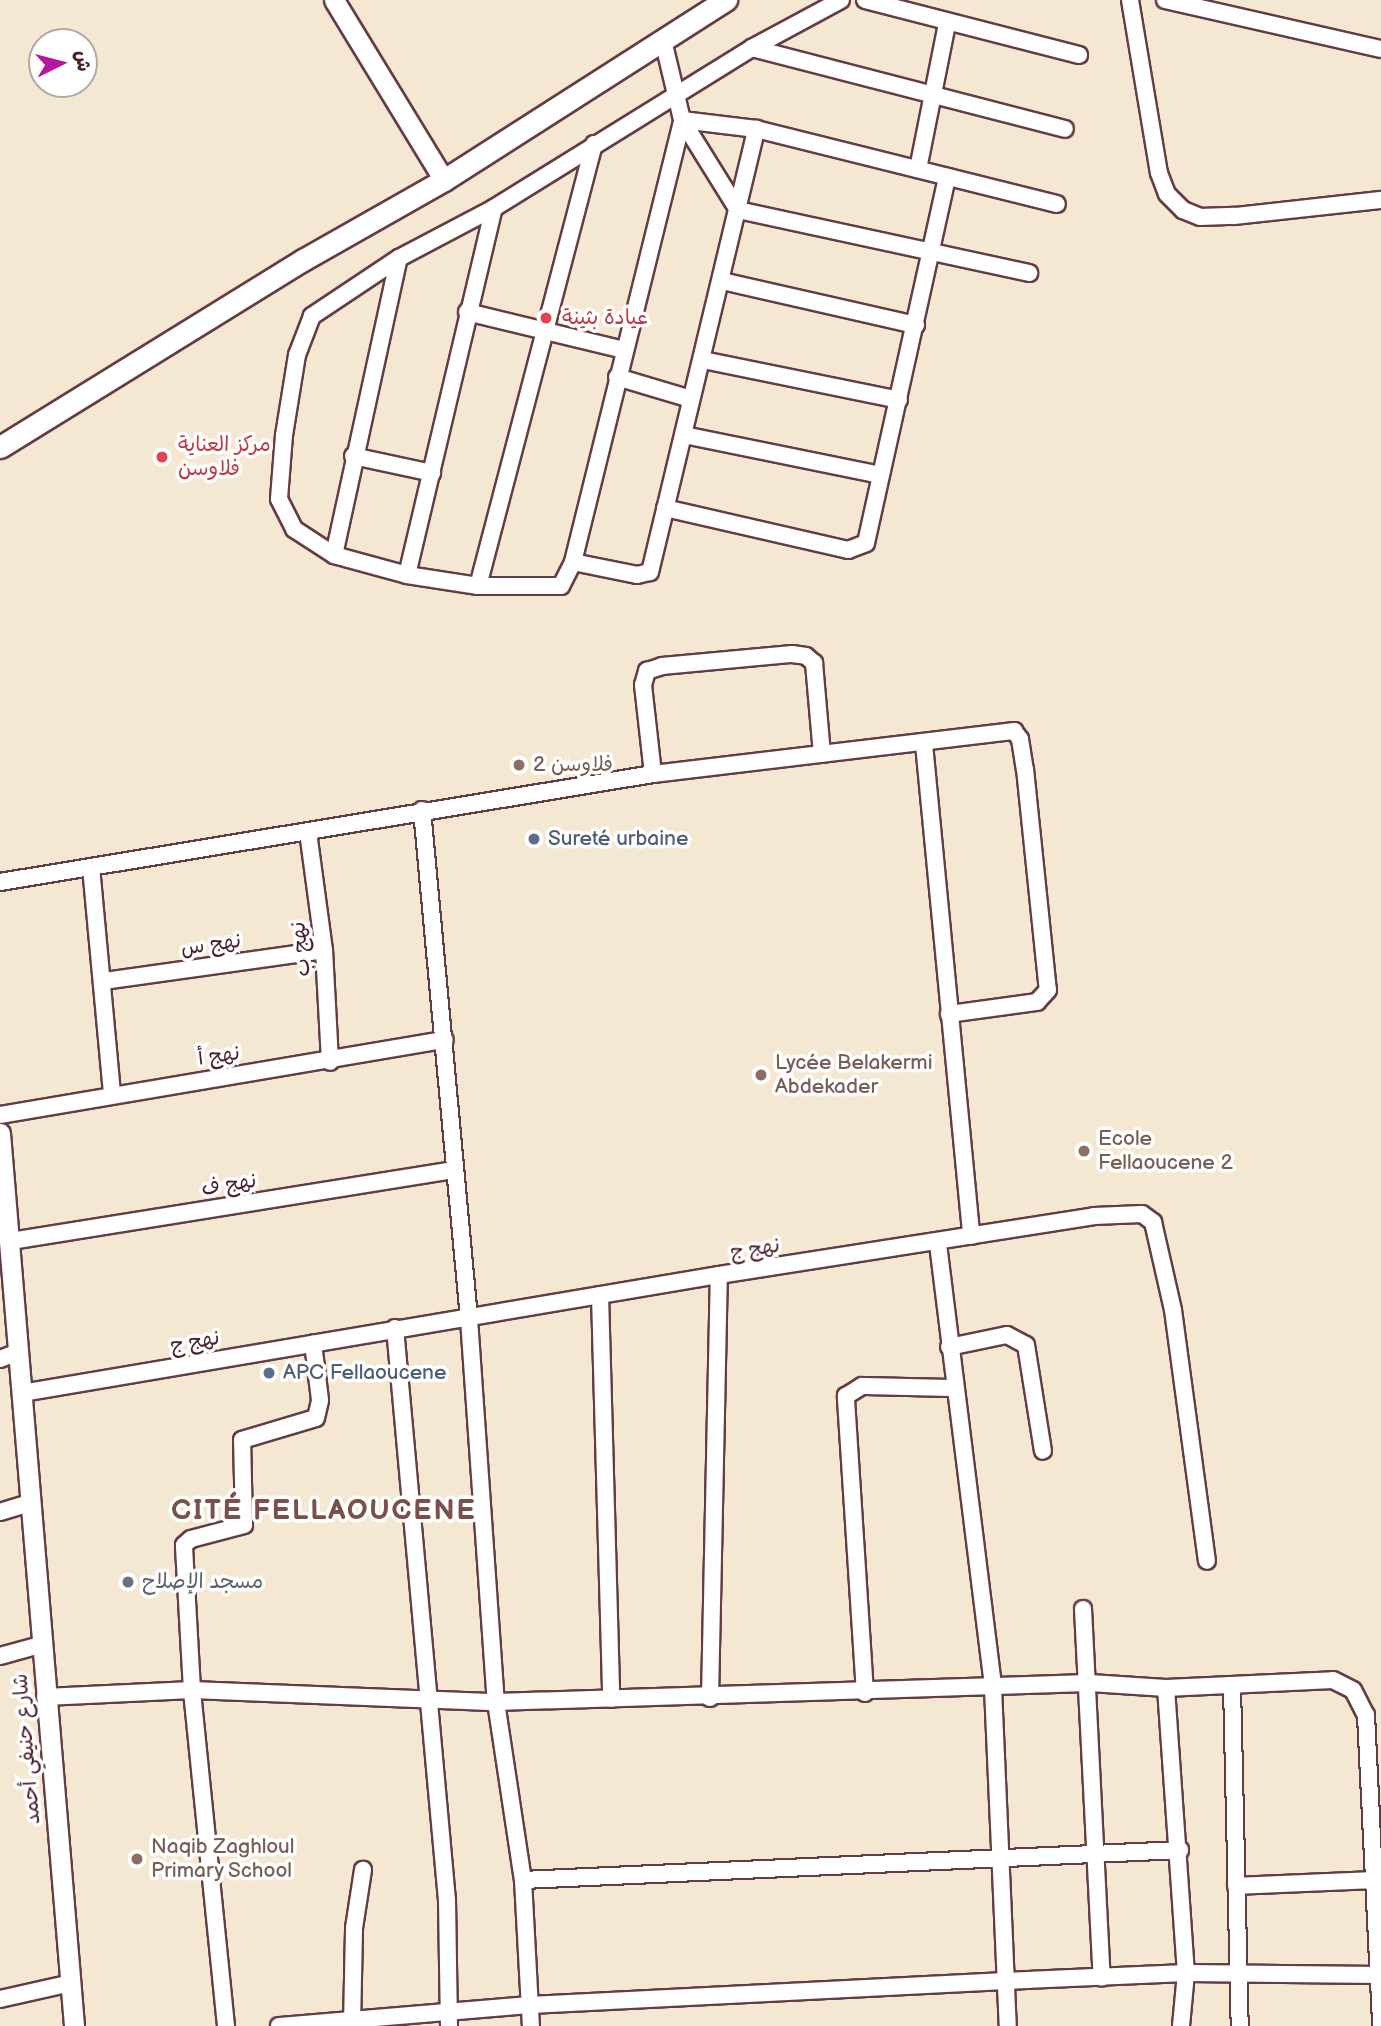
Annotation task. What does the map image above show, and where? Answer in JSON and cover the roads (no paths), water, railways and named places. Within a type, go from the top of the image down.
[{"type":"main road","points":[[0,447],[303,260],[444,180],[726,0]]},
{"type":"street","points":[[334,0],[444,180]]},
{"type":"street","points":[[682,120],[569,577],[554,590],[478,586],[407,575],[334,555],[294,529],[279,499],[297,355],[312,316],[399,258],[494,208],[594,144],[676,99],[752,48],[841,0]]},
{"type":"street","points":[[865,0],[947,24],[1079,55]]},
{"type":"street","points":[[1130,0],[1159,173],[1167,194],[1182,210],[1200,218],[1381,200]]},
{"type":"street","points":[[1165,0],[1381,49]]},
{"type":"street","points":[[918,169],[947,24]]},
{"type":"street","points":[[663,40],[682,120],[738,209],[1029,273]]},
{"type":"street","points":[[752,48],[1065,129]]},
{"type":"street","points":[[682,120],[755,129],[1057,204]]},
{"type":"street","points":[[573,562],[648,574],[722,281],[755,129]]},
{"type":"street","points":[[478,586],[594,144]]},
{"type":"street","points":[[665,508],[852,549],[866,543],[947,177]]},
{"type":"street","points":[[407,575],[467,312],[494,208]]},
{"type":"street","points":[[334,555],[353,456],[399,258]]},
{"type":"street","points":[[722,281],[916,325]]},
{"type":"street","points":[[467,312],[624,350]]},
{"type":"street","points":[[703,360],[899,400]]},
{"type":"street","points":[[617,377],[691,399]]},
{"type":"street","points":[[684,435],[880,475]]},
{"type":"street","points":[[353,456],[432,474]]},
{"type":"street","points":[[653,774],[643,685],[647,671],[662,666],[792,654],[806,656],[814,663],[822,754]]},
{"type":"street","points":[[0,883],[309,832],[422,810],[653,774],[924,744],[1008,730],[1018,734],[1048,983],[1044,998],[1037,1002],[949,1014]]},
{"type":"street","points":[[924,744],[971,1236]]},
{"type":"street","points":[[422,810],[445,1040],[496,1702],[523,1880],[531,2026]]},
{"type":"street","name":"نهج ب","points":[[309,832],[324,950],[330,1062]]},
{"type":"street","points":[[91,867],[113,1093]]},
{"type":"street","name":"نهج س","points":[[104,981],[324,950]]},
{"type":"street","name":"نهج أ","points":[[0,1115],[113,1093],[330,1062],[445,1040]]},
{"type":"street","name":"شارع حنيفي أحمد","points":[[0,1132],[2,1190],[11,1241],[9,1355],[22,1393],[40,1645],[74,2026]]},
{"type":"street","name":"نهج ف","points":[[11,1241],[454,1170]]},
{"type":"street","name":"نهج ج","points":[[22,1393],[719,1275],[938,1244],[971,1236],[1109,1214],[1142,1214],[1153,1222],[1173,1311],[1207,1561]]},
{"type":"street","points":[[938,1244],[953,1388],[993,1688],[1008,2026]]},
{"type":"street","points":[[710,1698],[719,1275]]},
{"type":"street","points":[[600,1295],[611,1699]]},
{"type":"street","points":[[395,1328],[447,1900],[449,2019]]},
{"type":"street","points":[[949,1347],[1007,1335],[1026,1345],[1043,1451]]},
{"type":"street","points":[[226,2026],[192,1690],[184,1545],[187,1540],[244,1525],[242,1440],[316,1418],[320,1400],[313,1343]]},
{"type":"street","points":[[865,1693],[846,1396],[862,1386],[953,1388]]},
{"type":"street","points":[[0,1512],[29,1503]]},
{"type":"street","points":[[1083,1609],[1090,1683],[1102,1978]]},
{"type":"street","points":[[0,1656],[40,1645]]},
{"type":"street","points":[[45,1697],[192,1690],[429,1702],[496,1702],[710,1698],[1090,1683],[1166,1688],[1334,1680],[1353,1690],[1366,1715],[1381,2026]]},
{"type":"street","points":[[1231,1685],[1240,2026]]},
{"type":"street","points":[[1166,1688],[1180,1850],[1186,1973],[1181,2026]]},
{"type":"street","points":[[523,1880],[1180,1850]]},
{"type":"street","points":[[352,2022],[354,1928],[363,1870]]},
{"type":"street","points":[[1236,1886],[1373,1880]]},
{"type":"street","points":[[279,2026],[449,2019],[530,2005],[1005,1981],[1186,1973],[1238,1977],[1379,1975]]},
{"type":"street","points":[[0,1999],[71,1983]]},
{"type":"place","name":"عيادة بثينة","points":[[546,318]]},
{"type":"place","name":"مركز العناية فلاوسن","points":[[162,457]]},
{"type":"place","name":"فلاوسن 2","points":[[519,765]]},
{"type":"place","name":"Sureté urbaine","points":[[534,839]]},
{"type":"place","name":"Lycée Belakermi Abdekader","points":[[761,1075]]},
{"type":"place","name":"Ecole Fellaoucene 2","points":[[1084,1151]]},
{"type":"place","name":"APC Fellaoucene","points":[[269,1373]]},
{"type":"place","name":"مسجد اﻹصلاح","points":[[128,1582]]},
{"type":"place","name":"Naqib Zaghloul Primary School","points":[[137,1859]]},
{"type":"district","name":"CITÉ FELLAOUCENE","points":[[324,1511]]}]
